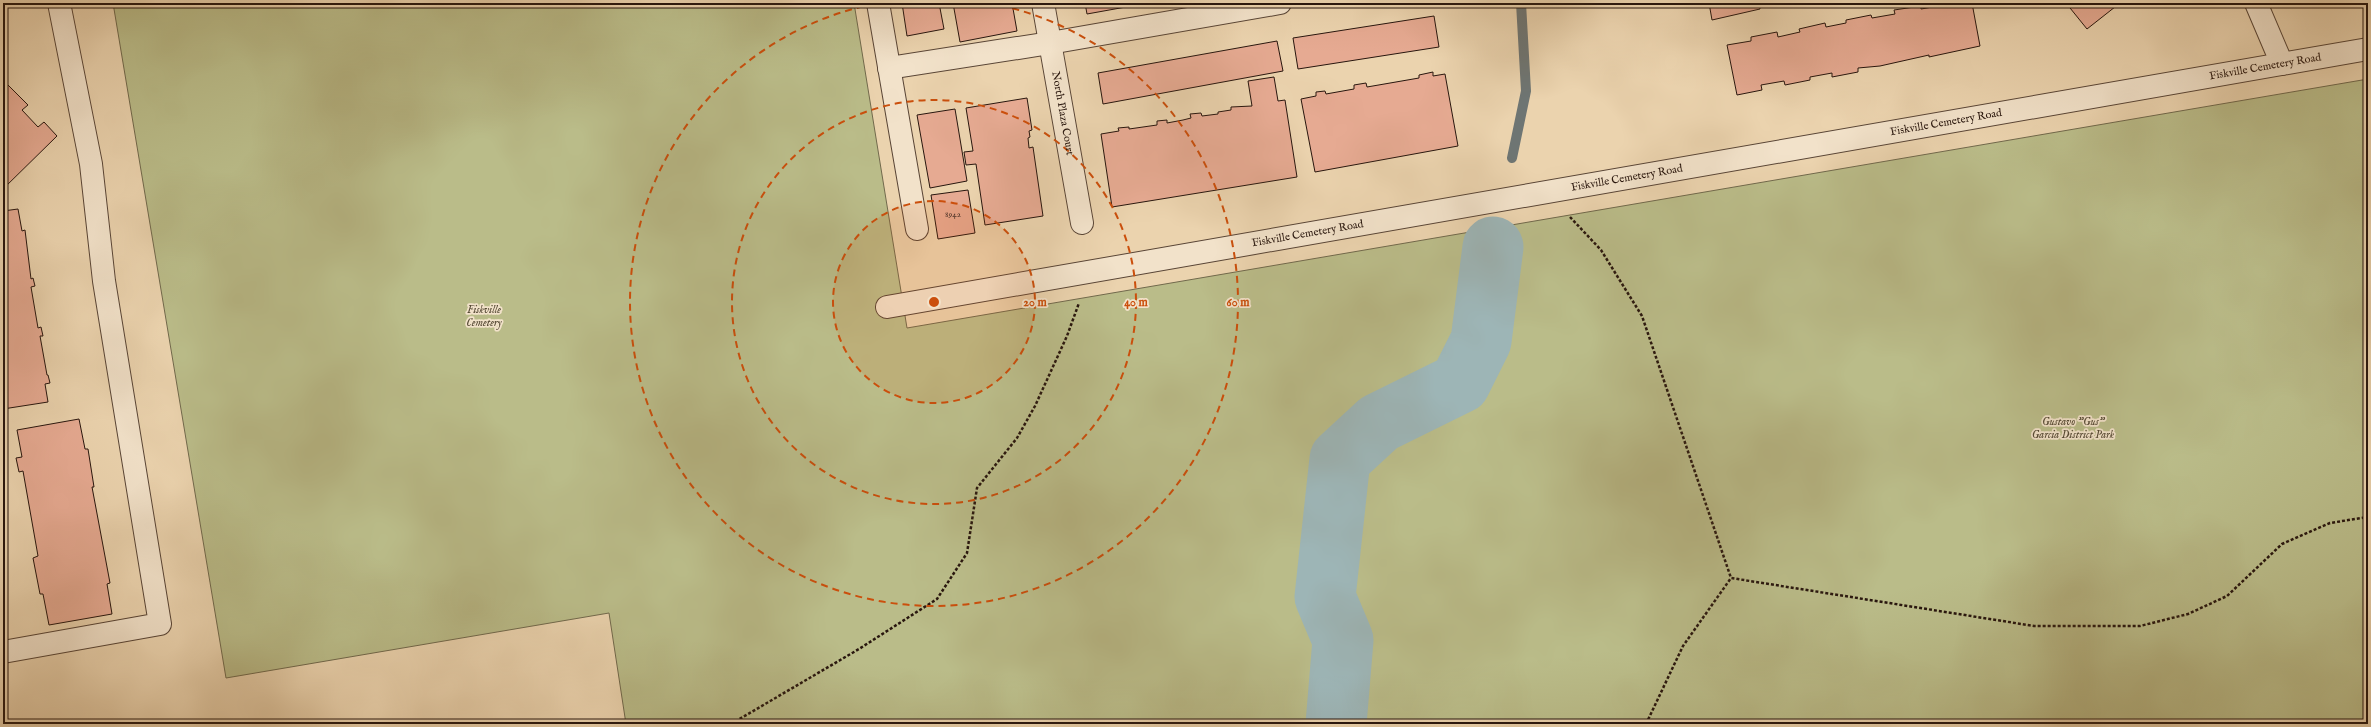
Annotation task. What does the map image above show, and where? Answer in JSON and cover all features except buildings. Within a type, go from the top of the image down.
[{"type":"street","points":[[3,652],[160,624],[104,281],[91,164],[60,3]]},
{"type":"street","points":[[878,3],[917,229]]},
{"type":"street","name":"North Plaza Court","points":[[1043,3],[1082,223]]},
{"type":"street","points":[[889,68],[1050,43],[1280,3]]},
{"type":"street","points":[[2256,3],[2282,64]]},
{"type":"street","name":"Fiskville Cemetery Road","points":[[887,307],[2368,49]]},
{"type":"path","points":[[1547,193],[1601,250],[1642,316],[1731,578]]},
{"type":"path","points":[[731,724],[859,649],[937,599],[967,553],[977,488],[1017,438],[1035,406],[1067,336],[1090,272]]},
{"type":"path","points":[[1731,578],[2034,626],[2140,626],[2188,614],[2226,596],[2282,544],[2330,523],[2368,517]]},
{"type":"path","points":[[1646,724],[1683,646],[1731,578]]},
{"type":"green space","name":"Gustavo \"Gus\" Garcia District Park","points":[[113,3],[854,3],[907,328],[2368,79],[2368,724],[626,724],[609,613],[226,678]]},
{"type":"waterway","points":[[1512,158],[1526,91],[1521,3]]},
{"type":"waterway","points":[[1336,724],[1343,640],[1325,597],[1340,459],[1379,423],[1460,383],[1481,341],[1493,247]]},
{"type":"park label","name":"Fiskville Cemetery","points":[[484,316]]}]
